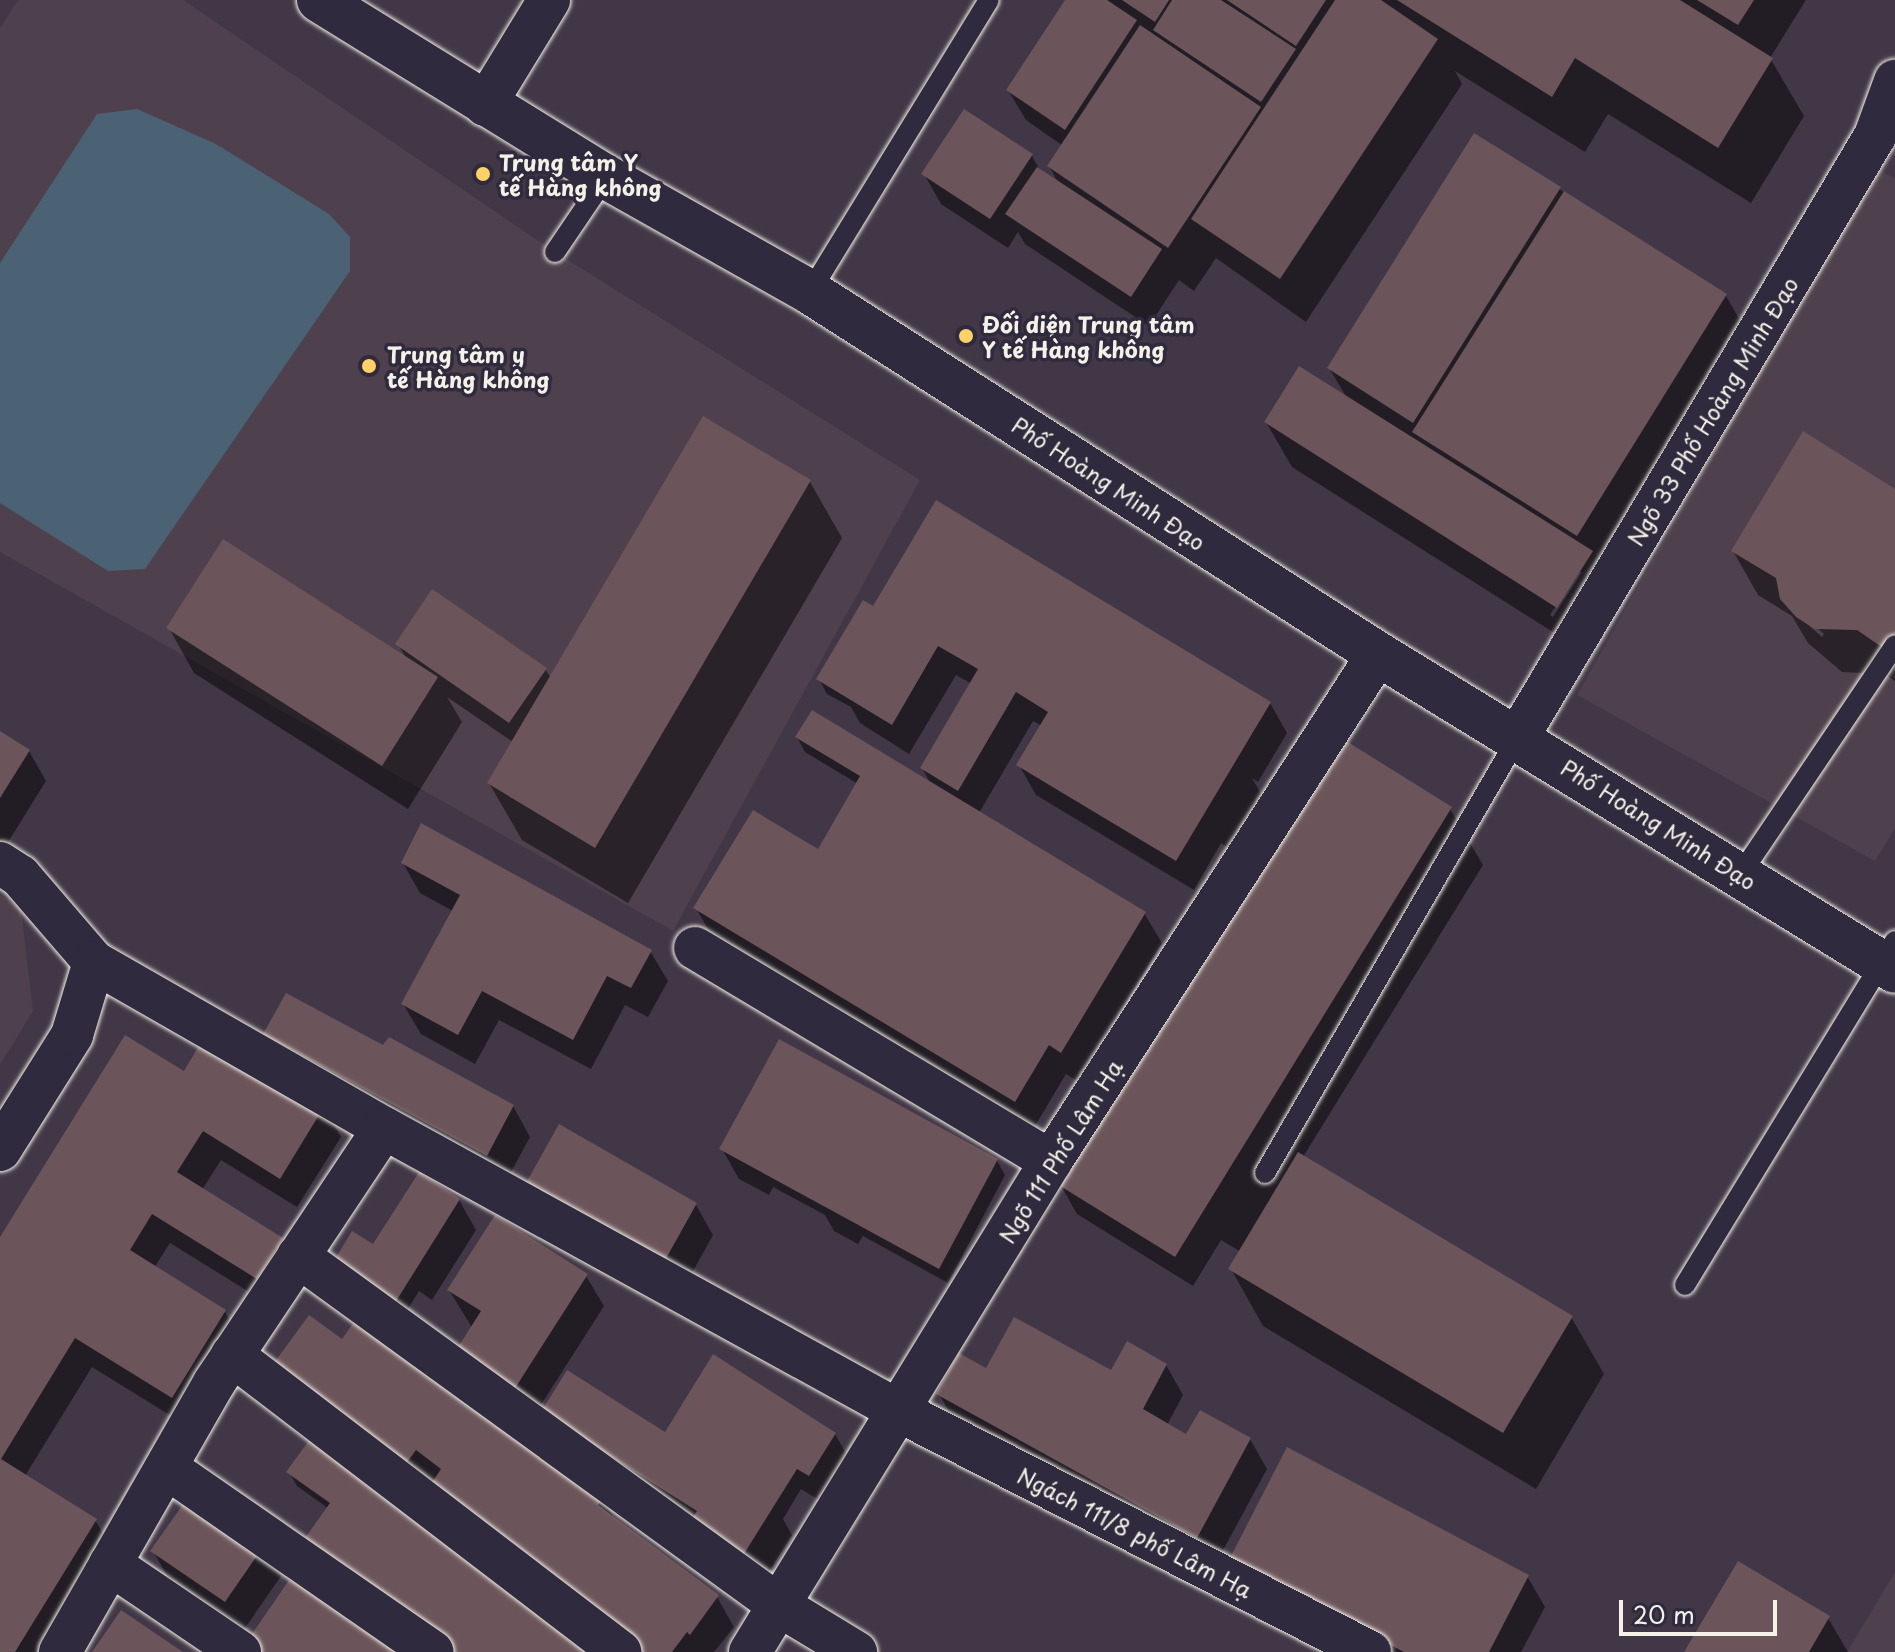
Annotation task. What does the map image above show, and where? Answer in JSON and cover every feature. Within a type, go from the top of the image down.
[{"type":"street","name":"Phố Hoàng Minh Đạo","points":[[319,0],[606,177],[810,292],[1378,654],[1740,875],[1891,959]]},
{"type":"street","points":[[485,105],[549,0]]},
{"type":"street","name":"Ngõ 33 Phố Hoàng Minh Đạo","points":[[1518,737],[1875,136],[1895,81]]},
{"type":"street","name":"Ngõ 111 Phố Lâm Hạ","points":[[750,1652],[901,1412],[1051,1161],[1378,654]]},
{"type":"street","name":"Ngách 111/8 phố Lâm Hạ","points":[[0,863],[20,876],[94,962],[384,1128],[901,1412],[1370,1652]]},
{"type":"street","points":[[695,948],[1051,1161]]},
{"type":"street","points":[[0,1150],[72,1035],[94,962]]},
{"type":"street","points":[[60,1652],[232,1355],[384,1128]]},
{"type":"street","points":[[298,1256],[780,1606],[856,1652]]},
{"type":"street","points":[[232,1355],[621,1652]]},
{"type":"street","points":[[167,1468],[433,1652]]},
{"type":"street","points":[[110,1564],[240,1652]]},
{"type":"lane","points":[[810,292],[989,0]]},
{"type":"lane","points":[[555,252],[606,177]]},
{"type":"lane","points":[[1740,875],[1895,645]]},
{"type":"lane","points":[[1265,1173],[1518,737]]},
{"type":"lane","points":[[1685,1285],[1891,959]]},
{"type":"shaded area","name":"Trung tâm y tế Hàng không","points":[[18,0],[183,0],[555,252],[920,480],[673,931],[0,552],[0,28]]},
{"type":"shaded area","points":[[1875,167],[1895,179],[1895,828],[1875,861],[1577,695]]},
{"type":"shaded area","points":[[0,895],[21,909],[33,1011],[0,1065]]},
{"type":"shaded area","points":[[1895,1572],[1895,1652],[1847,1652]]},
{"type":"water","points":[[137,109],[216,144],[329,214],[350,237],[350,271],[145,569],[108,571],[0,503],[0,263],[97,114]]},
{"type":"building","points":[[1065,0],[1107,0],[1137,20],[1065,130],[1006,90]]},
{"type":"building","points":[[1122,0],[1169,0],[1155,22]]},
{"type":"building","points":[[1172,0],[1221,0],[1296,49],[1261,102],[1153,30]]},
{"type":"building","points":[[1227,0],[1326,0],[1296,46]]},
{"type":"building","points":[[1335,0],[1381,0],[1438,39],[1280,279],[1191,219]]},
{"type":"building","points":[[1397,0],[1680,0],[1773,58],[1718,148],[1575,58],[1552,97]]},
{"type":"building","points":[[1697,0],[1754,0],[1738,25]]},
{"type":"building","points":[[1140,25],[1261,107],[1168,248],[1047,166]]},
{"type":"building","points":[[964,109],[1033,154],[990,219],[921,174]]},
{"type":"building","points":[[1474,133],[1561,187],[1413,423],[1327,368]]},
{"type":"building","points":[[1037,167],[1162,249],[1131,297],[1005,214]]},
{"type":"building","points":[[1564,191],[1727,294],[1577,536],[1412,432]]},
{"type":"building","points":[[1299,366],[1593,551],[1557,608],[1264,422]]},
{"type":"building","points":[[703,416],[811,480],[595,848],[487,783]]},
{"type":"building","points":[[1803,431],[1895,489],[1895,634],[1886,650],[1857,630],[1815,629],[1796,617],[1780,599],[1776,578],[1731,551]]},
{"type":"building","points":[[936,500],[1271,702],[1176,861],[1016,765],[1048,712],[1016,692],[958,791],[920,768],[978,669],[938,646],[892,725],[816,679],[863,600],[873,606]]},
{"type":"building","points":[[223,539],[438,677],[382,766],[166,628]]},
{"type":"building","points":[[432,589],[547,668],[509,723],[395,644]]},
{"type":"building","points":[[812,710],[1146,912],[1061,1053],[1049,1045],[1015,1102],[693,908],[753,810],[818,849],[860,776],[795,737]]},
{"type":"building","points":[[0,731],[30,750],[0,798]]},
{"type":"building","points":[[1335,734],[1452,807],[1175,1257],[1057,1184]]},
{"type":"building","points":[[421,823],[652,950],[631,988],[607,976],[573,1040],[482,991],[458,1035],[401,1004],[460,895],[401,863]]},
{"type":"building","points":[[286,993],[383,1045],[389,1037],[514,1105],[487,1156],[263,1034]]},
{"type":"building","points":[[207,1032],[325,1105],[280,1179],[203,1131],[177,1172],[283,1238],[257,1279],[152,1214],[130,1250],[226,1310],[172,1398],[75,1338],[1,1459],[97,1519],[15,1652],[0,1652],[0,1237],[125,1035],[184,1071]]},
{"type":"building","points":[[779,1039],[998,1159],[939,1269],[719,1149]]},
{"type":"building","points":[[559,1124],[697,1203],[664,1262],[526,1183]]},
{"type":"building","points":[[1298,1152],[1573,1316],[1503,1433],[1228,1269]]},
{"type":"building","points":[[419,1172],[460,1199],[393,1306],[331,1266],[352,1231],[373,1244]]},
{"type":"building","points":[[495,1215],[588,1274],[512,1393],[453,1355],[481,1311],[447,1290]]},
{"type":"building","points":[[309,1315],[342,1339],[359,1315],[604,1496],[598,1505],[719,1595],[690,1635],[687,1632],[672,1652],[637,1652],[429,1487],[441,1469],[416,1450],[399,1473],[266,1374]]},
{"type":"building","points":[[1014,1317],[1111,1370],[1127,1341],[1167,1364],[1143,1409],[1186,1434],[1200,1410],[1251,1438],[1197,1538],[936,1394],[959,1353],[986,1368]]},
{"type":"building","points":[[713,1354],[836,1433],[809,1476],[797,1469],[742,1557],[689,1523],[697,1511],[541,1412],[567,1370],[665,1432]]},
{"type":"building","points":[[313,1435],[609,1652],[446,1652],[300,1545],[330,1503],[286,1472]]},
{"type":"building","points":[[1287,1447],[1529,1575],[1489,1652],[1404,1652],[1229,1560]]},
{"type":"building","points":[[191,1493],[265,1544],[225,1602],[150,1551]]},
{"type":"building","points":[[1738,1561],[1830,1616],[1809,1652],[1684,1652]]},
{"type":"building","points":[[298,1567],[421,1652],[250,1652],[243,1647]]},
{"type":"building","points":[[121,1610],[171,1644],[183,1652],[92,1652]]},
{"type":"place","name":"Trung tâm Y tế Hàng không","points":[[483,174]]},
{"type":"place","name":"Đối diện Trung tâm Y tế Hàng không","points":[[966,336]]},
{"type":"place","name":"Trung tâm y tế Hàng không","points":[[369,366]]}]
